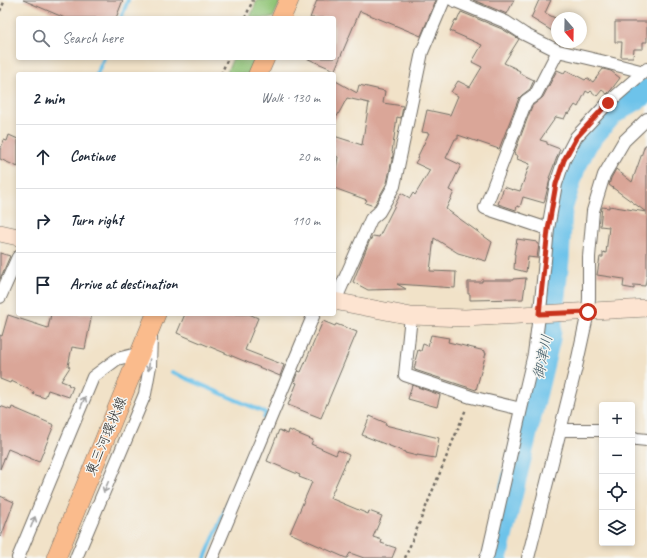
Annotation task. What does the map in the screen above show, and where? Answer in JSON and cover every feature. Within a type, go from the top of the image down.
[{"type":"main road","points":[[282,16],[289,0]]},
{"type":"main road","points":[[259,72],[264,60]]},
{"type":"main road","name":"東三河環状線","points":[[56,558],[154,320]]},
{"type":"street","points":[[336,297],[371,219],[379,212],[394,186],[422,52],[444,0]]},
{"type":"street","points":[[453,0],[506,22],[524,34],[558,51],[645,71]]},
{"type":"street","points":[[548,230],[485,208],[526,101],[536,94],[558,51]]},
{"type":"street","points":[[486,558],[534,354],[541,314],[548,230],[556,184],[564,160],[576,138],[608,103],[645,71]]},
{"type":"street","points":[[528,558],[560,430],[587,312],[593,211],[604,174],[624,141],[647,119]]},
{"type":"street","points":[[0,233],[16,237]]},
{"type":"street","points":[[0,297],[16,261]]},
{"type":"street","points":[[336,301],[411,316],[465,318],[647,308]]},
{"type":"street","points":[[212,558],[313,316]]},
{"type":"street","points":[[411,316],[405,375],[471,397],[521,408]]},
{"type":"street","points":[[76,558],[145,394],[150,366],[154,320]]},
{"type":"street","points":[[18,558],[93,377],[117,359],[141,353]]},
{"type":"street","points":[[560,430],[599,430]]},
{"type":"street","points":[[635,438],[647,440]]},
{"type":"path","points":[[0,11],[5,0]]},
{"type":"path","points":[[246,16],[253,0]]},
{"type":"path","points":[[222,72],[227,60]]},
{"type":"path","points":[[405,558],[471,397]]},
{"type":"green space","points":[[257,0],[281,0],[274,16],[251,16]]},
{"type":"green space","points":[[232,60],[255,60],[250,72],[227,72]]},
{"type":"building","points":[[23,0],[123,0],[117,16],[60,16]]},
{"type":"building","points":[[317,0],[436,0],[421,36],[360,11],[334,72],[334,70],[311,60],[336,60],[336,16],[311,16]]},
{"type":"building","points":[[473,0],[514,0],[507,14]]},
{"type":"building","points":[[539,0],[551,0],[545,13],[551,16],[551,30],[531,18]]},
{"type":"building","points":[[461,12],[502,29],[519,39],[504,63],[520,71],[519,73],[534,80],[530,89],[519,98],[499,149],[458,135],[458,139],[455,139],[446,158],[461,165],[449,190],[454,192],[446,209],[492,242],[486,261],[458,253],[434,238],[430,271],[456,272],[455,288],[397,284],[406,289],[368,290],[353,282],[369,242],[373,236],[379,237],[401,193],[410,198],[413,193],[415,195],[430,170],[415,163],[429,133],[422,132],[427,110],[450,115],[458,96],[451,92],[458,81],[470,87],[482,67],[472,62],[482,45],[450,31]]},
{"type":"building","points":[[615,22],[647,22],[647,42],[643,42],[643,49],[634,49],[633,57],[621,57],[622,42],[615,42]]},
{"type":"building","points":[[603,69],[611,71],[620,78],[611,90],[607,94],[602,90],[597,96],[591,91],[589,93],[586,91],[578,107],[575,105],[569,114],[567,113],[564,119],[556,117],[540,140],[560,149],[549,178],[544,203],[523,197],[520,207],[517,206],[516,210],[498,204],[504,187],[520,191],[530,164],[517,159],[518,156],[514,154],[532,106],[543,97],[557,70],[564,73],[566,70],[585,80],[587,78],[593,82]]},
{"type":"building","points":[[336,81],[357,93],[359,85],[385,91],[383,103],[403,106],[401,118],[397,117],[392,152],[393,155],[387,183],[374,206],[365,203],[367,200],[336,189],[336,169],[338,157],[336,156],[336,137],[362,145],[369,103],[347,98],[336,118]]},
{"type":"building","points":[[9,135],[16,138],[16,166],[0,159],[0,150],[4,140],[7,141]]},
{"type":"building","points":[[645,145],[647,145],[647,274],[645,286],[634,285],[634,289],[623,287],[624,279],[597,275],[600,257],[603,257],[603,252],[606,253],[609,227],[600,226],[602,207],[609,208],[609,206],[646,212],[609,185],[616,169],[632,182]]},
{"type":"building","points":[[517,239],[537,242],[537,244],[539,244],[537,258],[528,257],[526,272],[514,269],[514,254]]},
{"type":"building","points":[[0,253],[10,256],[0,279]]},
{"type":"building","points":[[526,278],[523,299],[470,300],[470,294],[468,294],[468,282]]},
{"type":"building","points":[[8,315],[48,328],[51,316],[92,316],[85,349],[72,347],[68,366],[70,367],[61,381],[73,387],[69,397],[48,390],[45,398],[33,394],[34,392],[11,381],[10,383],[0,379],[0,335],[2,336]]},
{"type":"building","points":[[184,316],[254,316],[258,318],[245,350],[284,365],[280,376],[177,333]]},
{"type":"building","points":[[323,321],[357,332],[321,418],[288,405],[297,383],[294,382],[298,371],[301,372]]},
{"type":"building","points":[[431,335],[449,338],[448,342],[485,351],[486,353],[476,390],[414,369],[418,350],[421,351],[423,344],[428,346]]},
{"type":"building","points":[[412,385],[440,395],[437,407],[408,399]]},
{"type":"building","points":[[0,406],[11,410],[12,407],[54,425],[39,462],[8,449],[0,469]]},
{"type":"building","points":[[370,416],[386,423],[385,425],[439,438],[435,458],[405,453],[362,435]]},
{"type":"building","points":[[279,430],[288,434],[289,430],[313,440],[311,444],[336,455],[338,450],[349,455],[330,498],[368,514],[369,511],[382,516],[373,537],[382,540],[381,543],[396,548],[392,558],[364,558],[350,553],[346,558],[290,533],[312,482],[299,477],[300,475],[267,461]]},
{"type":"building","points":[[0,496],[14,502],[1,537],[0,536]]},
{"type":"waterway","points":[[122,16],[128,0]]},
{"type":"waterway","points":[[98,72],[103,60]]},
{"type":"waterway","name":"御津川","points":[[495,558],[548,338],[557,260],[560,209],[573,168],[586,142],[611,113],[647,91]]},
{"type":"waterway","points":[[172,372],[266,413],[264,418]]},
{"type":"waterway","points":[[205,558],[252,446]]},
{"type":"route","points":[[588,312],[539,314],[548,230],[556,184],[564,160],[576,138],[608,103]]}]
